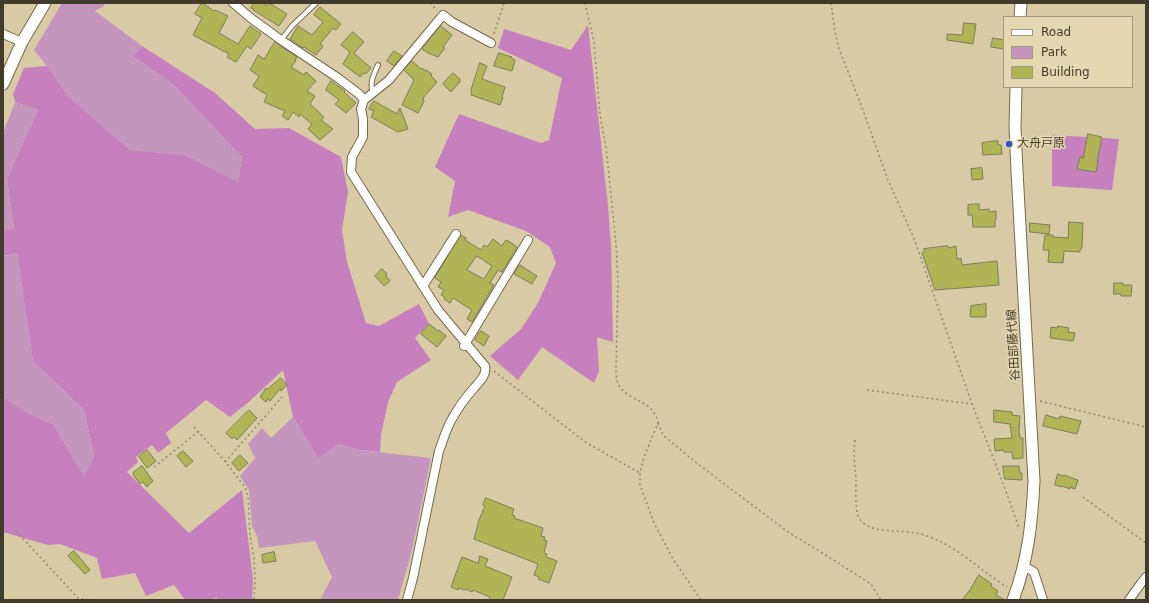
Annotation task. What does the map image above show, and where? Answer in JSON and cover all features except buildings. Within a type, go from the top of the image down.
[{"type":"main road","points":[[3,84],[22,42],[44,3]]},
{"type":"main road","points":[[1020,16],[1021,3]]},
{"type":"main road","name":"谷田部藤代線","points":[[1014,596],[1024,566],[1030,536],[1034,481],[1015,128],[1016,88]]},
{"type":"street","points":[[233,3],[245,7],[252,19],[338,78],[359,94],[364,100]]},
{"type":"street","points":[[407,600],[414,578],[442,443],[452,419],[483,377],[486,370],[485,366],[465,345],[438,310],[351,172],[352,157],[363,137],[363,119],[361,109],[364,100],[389,80],[442,15],[491,43]]},
{"type":"street","points":[[3,34],[22,42]]},
{"type":"street","points":[[423,286],[456,234]]},
{"type":"street","points":[[465,345],[528,240]]},
{"type":"street","points":[[1024,566],[1034,572],[1043,600]]},
{"type":"street","points":[[1129,600],[1146,577]]},
{"type":"lane","points":[[281,40],[292,26],[316,3]]},
{"type":"lane","points":[[373,93],[371,88],[372,78],[378,65]]},
{"type":"path","points":[[491,43],[504,3]]},
{"type":"path","points":[[585,3],[594,42],[600,115],[606,147],[616,244],[618,282],[616,375],[620,387],[630,395],[652,408],[657,417],[663,435],[683,452],[788,532],[871,584],[881,600]]},
{"type":"path","points":[[831,3],[839,49],[888,180],[915,241],[972,404],[1020,530],[1024,534],[1030,536]]},
{"type":"path","points":[[485,366],[495,372],[586,442],[640,474]]},
{"type":"path","points":[[867,390],[972,404]]},
{"type":"path","points":[[225,462],[282,397]]},
{"type":"path","points":[[1030,399],[1146,427]]},
{"type":"path","points":[[658,423],[644,457],[640,474],[640,485],[654,523],[673,558],[701,600]]},
{"type":"path","points":[[194,427],[245,487],[248,496],[250,535],[254,559],[254,600]]},
{"type":"path","points":[[154,467],[198,432]]},
{"type":"path","points":[[855,440],[853,451],[856,476],[856,498],[860,520],[869,527],[876,529],[919,534],[938,540],[972,562],[999,582],[1014,596]]},
{"type":"path","points":[[1083,497],[1146,543]]},
{"type":"path","points":[[16,531],[78,598],[92,600]]},
{"type":"green space","points":[[62,3],[104,3],[104,6],[95,11],[142,46],[133,56],[173,84],[242,157],[238,182],[185,155],[130,150],[68,96],[34,50]]},
{"type":"green space","points":[[15,102],[38,110],[7,179],[14,230],[3,232],[3,133]]},
{"type":"green space","points":[[17,253],[33,361],[84,410],[94,456],[84,476],[53,424],[31,415],[3,397],[3,256]]},
{"type":"green space","points":[[293,417],[318,458],[339,444],[359,450],[431,458],[412,550],[398,600],[320,600],[332,577],[315,541],[259,548],[257,536],[252,526],[249,490],[240,476],[255,458],[248,444],[262,428],[271,438]]},
{"type":"shaded area","points":[[588,25],[608,206],[611,246],[613,342],[597,337],[599,371],[594,383],[542,347],[518,380],[490,356],[521,329],[538,303],[556,263],[550,247],[526,231],[468,210],[448,217],[455,181],[435,167],[459,114],[541,143],[549,140],[562,78],[498,48],[504,29],[571,50]]},
{"type":"shaded area","points":[[142,46],[215,93],[255,129],[289,128],[341,157],[348,192],[342,230],[347,262],[366,323],[379,326],[419,304],[429,324],[415,338],[431,360],[397,382],[388,402],[381,435],[380,452],[359,450],[339,444],[318,458],[293,417],[283,370],[251,400],[230,417],[206,400],[166,433],[171,443],[158,453],[152,445],[136,457],[138,462],[127,472],[189,533],[242,490],[253,579],[252,600],[221,600],[216,598],[209,600],[185,600],[174,585],[146,596],[135,573],[102,579],[97,558],[60,544],[48,545],[3,532],[3,397],[31,415],[53,424],[84,476],[94,456],[84,410],[33,361],[17,253],[3,256],[3,232],[14,229],[7,179],[38,110],[15,102],[13,94],[24,68],[47,66],[68,96],[130,150],[185,155],[238,182],[242,157],[173,84],[133,56]]},
{"type":"shaded area","points":[[1052,135],[1119,139],[1112,190],[1052,186]]},
{"type":"place","name":"大舟戸原","points":[[1009,144]]}]
